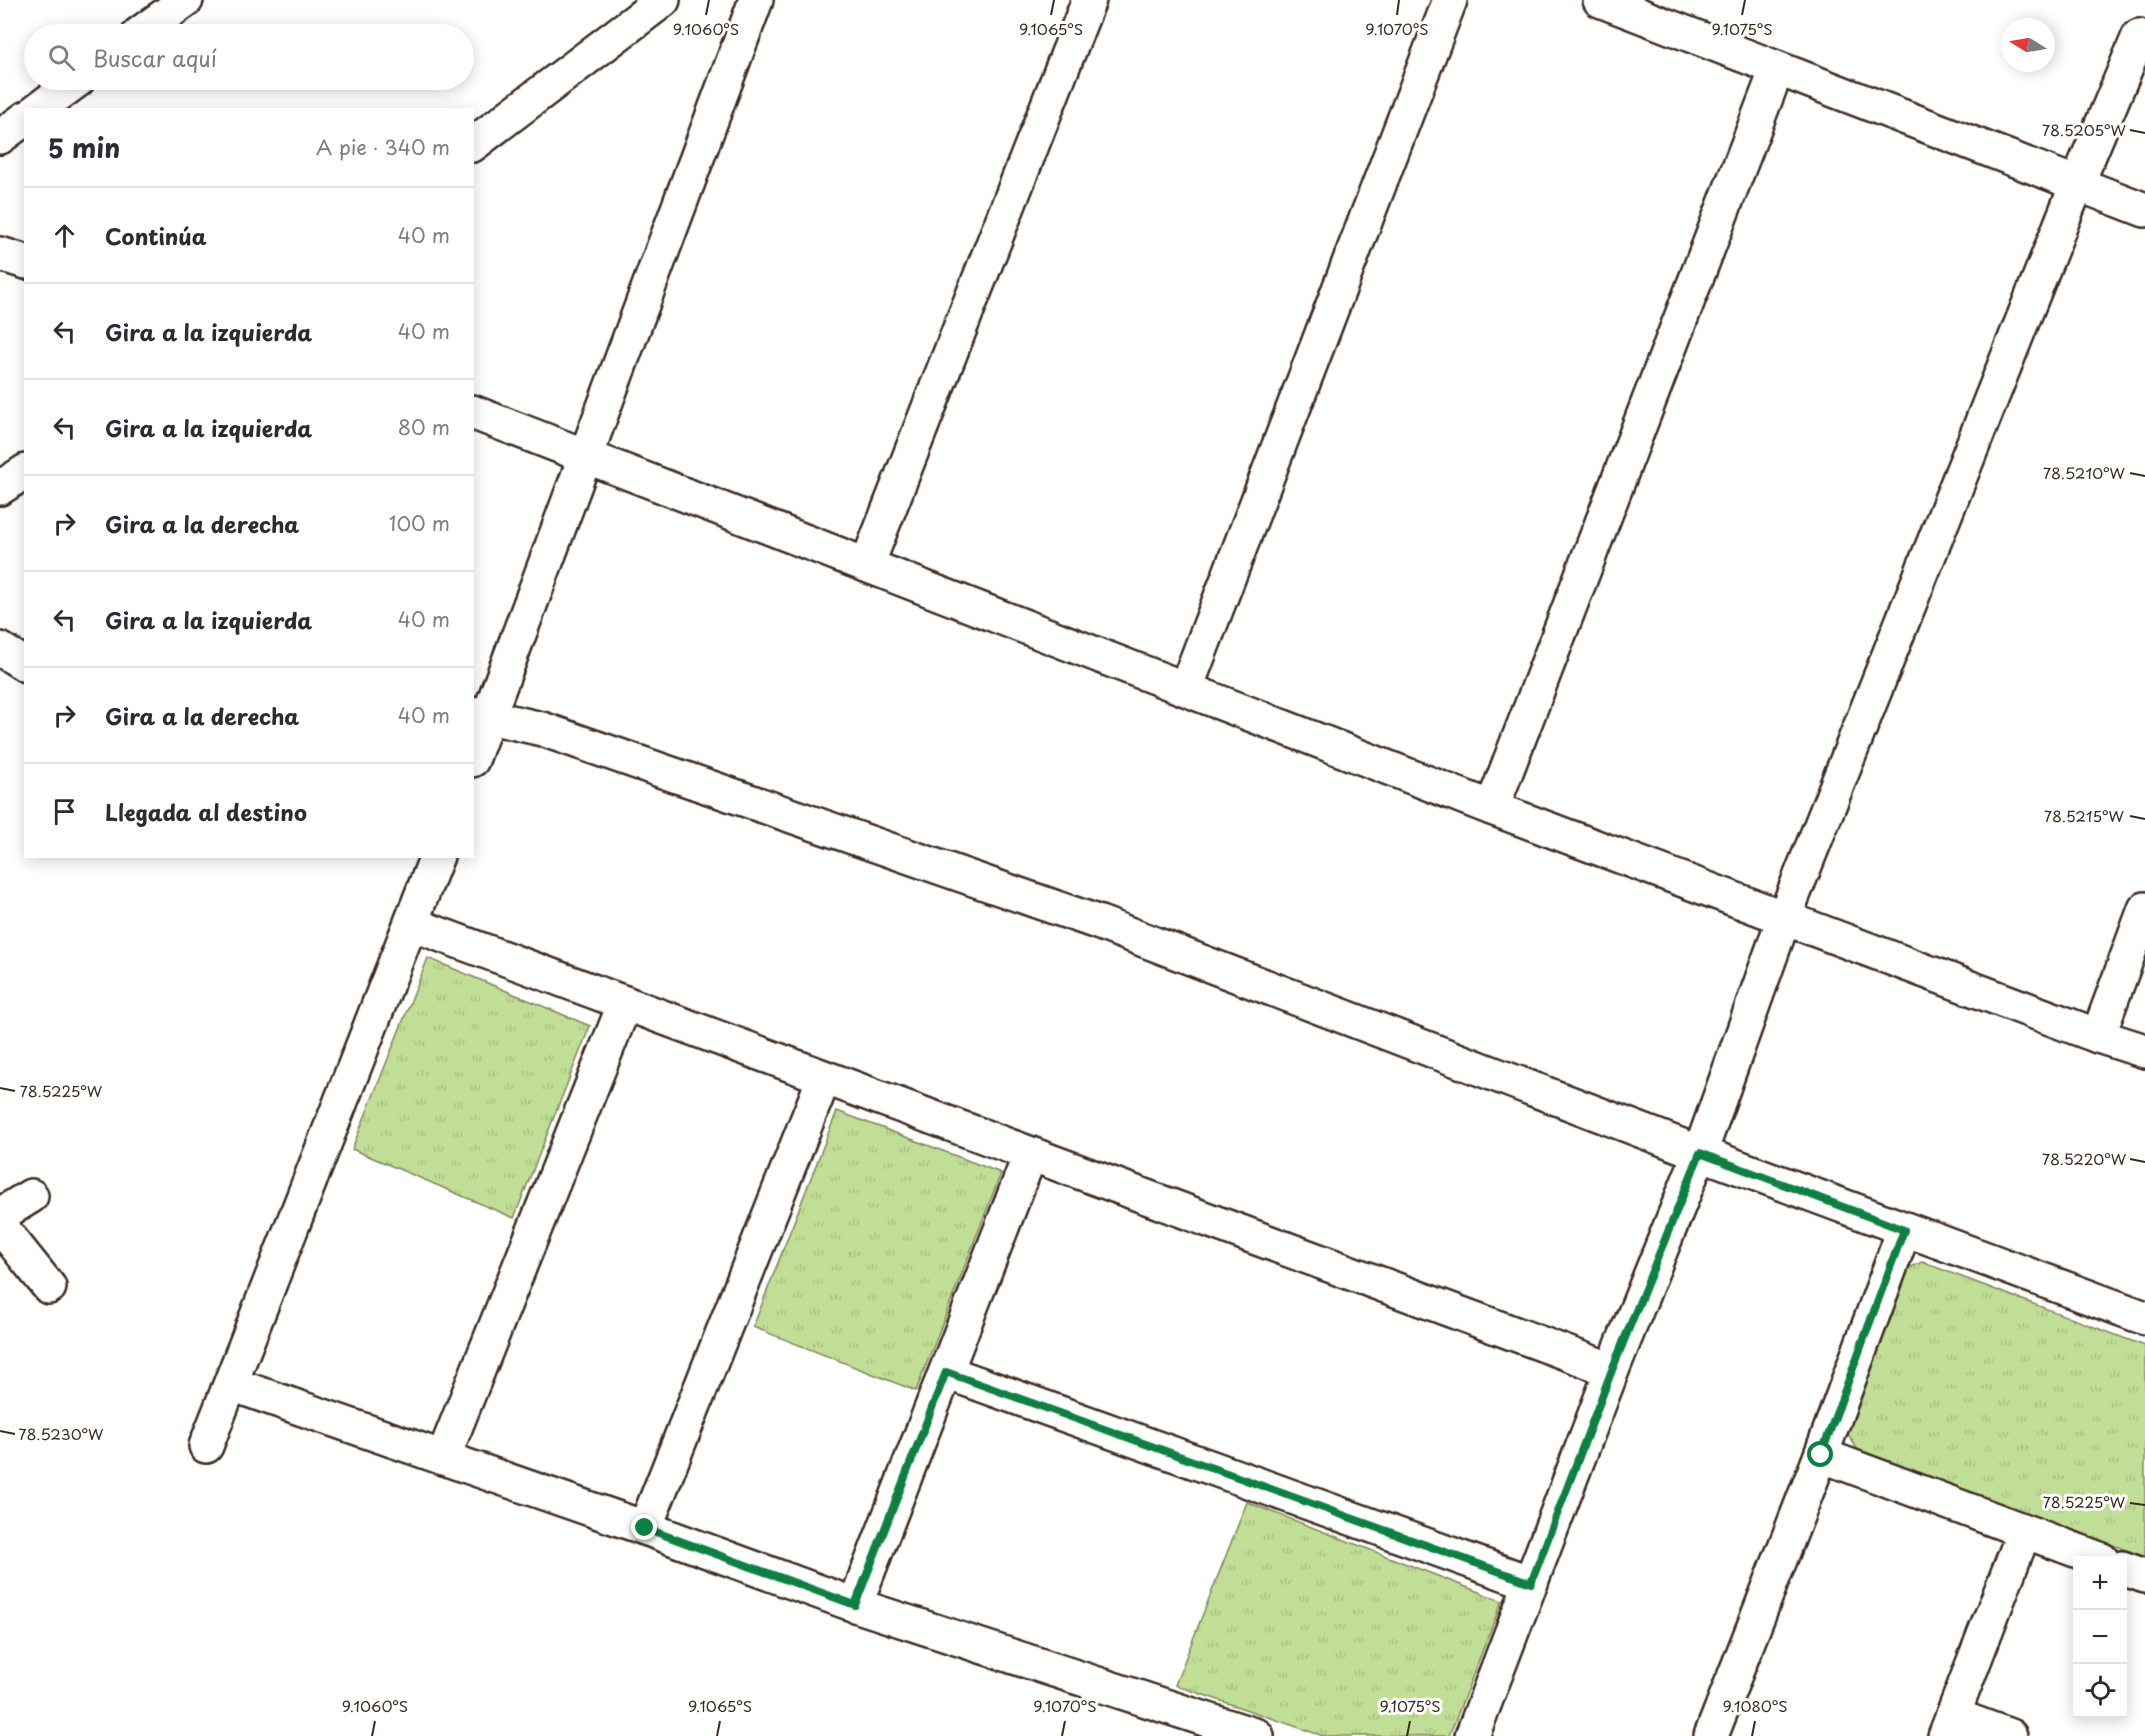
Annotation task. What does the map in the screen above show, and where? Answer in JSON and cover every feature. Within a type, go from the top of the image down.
[{"type":"street","points":[[153,24],[186,0]]},
{"type":"street","points":[[474,143],[663,0]]},
{"type":"street","points":[[474,749],[480,715],[587,455],[756,0]]},
{"type":"street","points":[[867,565],[1089,0]]},
{"type":"street","points":[[1185,688],[1450,0]]},
{"type":"street","points":[[1600,0],[2145,210]]},
{"type":"street","points":[[1472,1736],[1612,1370],[1700,1153],[1784,918],[2077,184],[2139,36]]},
{"type":"street","points":[[1492,808],[1778,69]]},
{"type":"street","points":[[40,108],[64,90]]},
{"type":"street","points":[[0,137],[24,119]]},
{"type":"street","points":[[0,254],[24,261]]},
{"type":"street","points":[[474,413],[1492,808],[2098,1036],[2145,1051]]},
{"type":"street","points":[[0,488],[24,472]]},
{"type":"street","points":[[0,649],[24,664]]},
{"type":"street","points":[[480,715],[542,729],[1100,924],[1904,1230],[2145,1318]]},
{"type":"street","points":[[206,1446],[436,858]]},
{"type":"street","points":[[2098,1036],[2145,909]]},
{"type":"street","points":[[412,924],[1612,1370]]},
{"type":"street","points":[[443,1458],[624,1003]]},
{"type":"street","points":[[645,1528],[824,1078]]},
{"type":"street","points":[[855,1605],[1030,1155]]},
{"type":"street","points":[[0,1215],[31,1196]]},
{"type":"street","points":[[0,1226],[49,1287]]},
{"type":"street","points":[[1711,1736],[1821,1455],[1904,1230]]},
{"type":"street","points":[[946,1372],[1531,1583]]},
{"type":"street","points":[[231,1384],[645,1528],[855,1605],[1257,1736]]},
{"type":"street","points":[[1821,1455],[2091,1556]]},
{"type":"street","points":[[2010,1736],[1949,1726],[2024,1532]]},
{"type":"street","points":[[2127,1570],[2145,1576]]},
{"type":"green space","points":[[428,958],[590,1026],[514,1218],[352,1149]]},
{"type":"green space","points":[[837,1111],[1001,1173],[916,1391],[753,1327]]},
{"type":"green space","points":[[1922,1262],[2145,1346],[2145,1557],[1857,1449],[1848,1434],[1909,1268]]},
{"type":"green space","points":[[1247,1502],[1502,1601],[1449,1736],[1323,1736],[1175,1685]]},
{"type":"route","points":[[645,1528],[855,1605],[946,1372],[1531,1583],[1612,1370],[1700,1153],[1904,1230],[1821,1455]]}]
